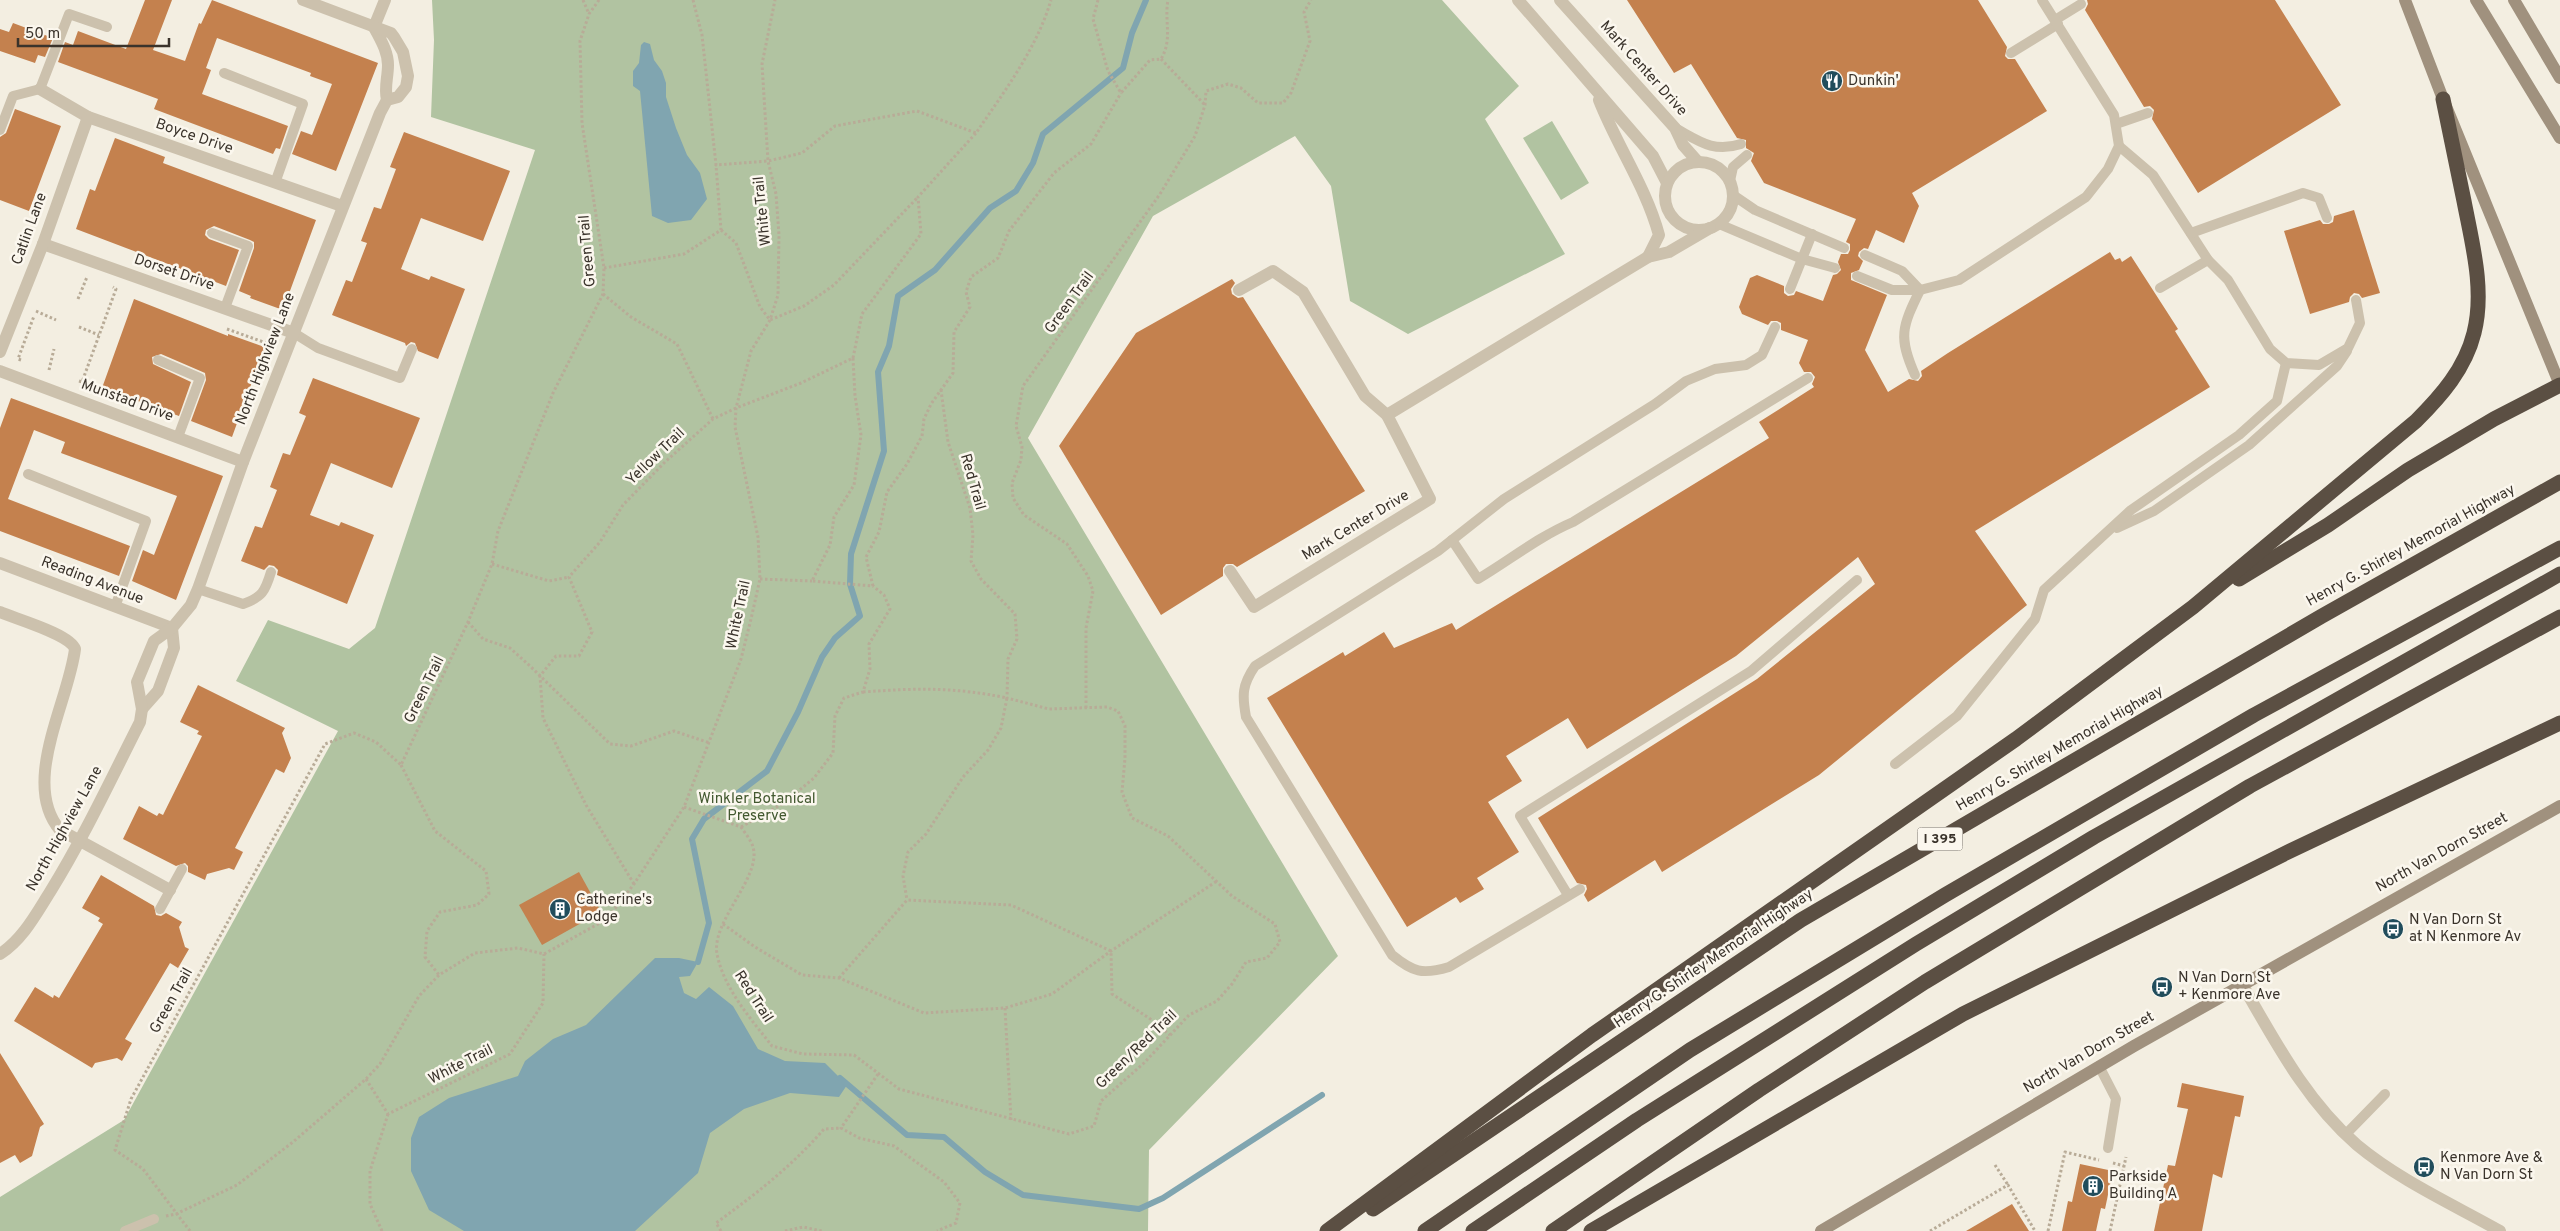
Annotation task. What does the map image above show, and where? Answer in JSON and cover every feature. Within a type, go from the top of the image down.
[{"type":"highway","points":[[1327,1231],[1592,1035],[2016,739],[2193,607],[2416,421],[2438,400],[2456,376],[2466,355],[2474,333],[2478,300],[2477,272],[2443,99]]},
{"type":"highway","points":[[2193,607],[2328,525],[2408,470],[2494,419],[2560,385]]},
{"type":"highway","name":"Henry G. Shirley Memorial Highway","points":[[1341,1231],[1801,920],[2322,616],[2560,482]]},
{"type":"highway","points":[[1426,1231],[1690,1050],[1944,895],[2254,715],[2560,548]]},
{"type":"highway","points":[[1473,1231],[1637,1120],[1916,944],[2103,832],[2560,574]]},
{"type":"highway","points":[[1553,1231],[1759,1090],[1925,982],[2250,786],[2560,617]]},
{"type":"highway","points":[[1591,1231],[1963,1014],[2290,851],[2560,723]]},
{"type":"main road","points":[[2405,0],[2443,99],[2560,385]]},
{"type":"main road","points":[[2476,0],[2560,138]]},
{"type":"main road","points":[[2514,0],[2560,78]]},
{"type":"main road","name":"North Van Dorn Street","points":[[1821,1231],[2099,1066],[2560,806]]},
{"type":"street","points":[[303,0],[374,27],[385,0]]},
{"type":"street","name":"Mark Center Drive","points":[[1560,0],[1675,128],[1683,145],[1698,162]]},
{"type":"street","points":[[1520,1],[1653,156],[1667,183]]},
{"type":"street","name":"North Highview Lane","points":[[0,954],[18,939],[32,920],[80,841],[140,722],[142,709],[137,682],[154,641],[172,628],[191,605],[198,589],[243,462],[342,206],[387,100],[384,90],[388,62],[384,46],[374,27]]},
{"type":"street","name":"North Highview Lane","points":[[374,27],[391,33],[403,52],[407,64],[406,87],[398,97],[387,100]]},
{"type":"street","name":"Boyce Drive","points":[[40,89],[88,117],[342,206]]},
{"type":"street","points":[[1596,91],[1611,130],[1627,157],[1652,211],[1659,235],[1648,257]]},
{"type":"street","name":"Catlin Lane","points":[[0,352],[43,244],[88,117]]},
{"type":"street","points":[[1387,415],[1648,257],[1668,252],[1714,226],[1731,209],[1733,195],[1730,180],[1716,166],[1698,162],[1679,168],[1667,183],[1665,202],[1674,219],[1690,229],[1714,226]]},
{"type":"street","name":"Dorset Drive","points":[[43,244],[294,333]]},
{"type":"street","name":"Mark Center Drive","points":[[1230,571],[1254,607],[1430,499],[1387,415],[1365,396],[1302,292],[1273,271],[1239,290]]},
{"type":"street","name":"Munstad Drive","points":[[0,371],[243,462]]},
{"type":"street","name":"Reading Avenue","points":[[0,563],[172,628]]},
{"type":"street","points":[[0,612],[59,635],[74,645],[75,649],[58,710],[45,776],[46,803],[51,819],[60,830],[170,890]]},
{"type":"street","name":"North Highview Lane","points":[[142,709],[158,690],[171,657],[174,648],[172,628]]},
{"type":"street","points":[[2242,984],[2306,1089],[2326,1114],[2346,1134],[2391,1169],[2500,1231]]},
{"type":"lane","points":[[1856,276],[1892,290],[1920,290],[1959,280],[2086,197],[2108,169],[2119,146],[2114,115],[2042,0]]},
{"type":"lane","points":[[2011,53],[2081,4]]},
{"type":"lane","points":[[0,130],[12,96],[40,89],[69,14],[106,27]]},
{"type":"lane","points":[[224,73],[303,104],[275,183]]},
{"type":"lane","points":[[2116,124],[2148,112]]},
{"type":"lane","points":[[1675,128],[1709,146],[1726,148],[1741,144]]},
{"type":"lane","points":[[2119,146],[2153,175],[2208,260],[2228,280],[2270,349],[2286,363],[2319,365],[2348,348]]},
{"type":"lane","points":[[1730,180],[1733,167],[1747,155]]},
{"type":"lane","points":[[2191,233],[2303,193],[2320,198],[2327,218]]},
{"type":"lane","points":[[1733,195],[1755,210],[1844,248]]},
{"type":"lane","points":[[1714,226],[1802,259],[1835,268]]},
{"type":"lane","points":[[212,233],[248,246],[225,308]]},
{"type":"lane","points":[[1790,289],[1812,234]]},
{"type":"lane","points":[[1865,255],[1902,271],[1920,290]]},
{"type":"lane","points":[[2160,288],[2208,260]]},
{"type":"lane","points":[[1915,375],[1905,351],[1903,332],[1920,290]]},
{"type":"lane","points":[[2109,532],[2154,511],[2249,446],[2337,366],[2360,323],[2356,300]]},
{"type":"lane","points":[[1580,889],[1568,894],[1449,967],[1429,973],[1408,968],[1392,955],[1246,717],[1242,698],[1246,680],[1255,666],[1452,540],[1504,499],[1655,404],[1686,381],[1715,369],[1746,365],[1762,355],[1775,327]]},
{"type":"lane","points":[[294,333],[318,348],[400,378],[412,348]]},
{"type":"lane","points":[[158,360],[200,378],[178,437]]},
{"type":"lane","points":[[1895,764],[1957,716],[2034,619],[2044,590],[2132,510],[2239,435],[2277,401],[2286,363]]},
{"type":"lane","points":[[1452,540],[1478,579],[1515,557],[1534,541],[1573,522],[1808,378]]},
{"type":"lane","points":[[28,474],[146,521],[115,607]]},
{"type":"lane","points":[[198,589],[243,604],[258,598],[266,588],[271,572]]},
{"type":"lane","points":[[1568,894],[1520,816],[1751,671],[1856,580]]},
{"type":"lane","points":[[160,909],[182,869]]},
{"type":"lane","points":[[2099,1066],[2116,1098],[2108,1148]]},
{"type":"lane","points":[[2346,1134],[2385,1094]]},
{"type":"lane","points":[[125,1231],[154,1219]]},
{"type":"path","points":[[583,0],[589,14]]},
{"type":"path","name":"Green Trail","points":[[190,1231],[143,1169],[115,1150],[131,1099],[325,744],[354,733],[376,742],[401,765],[468,622],[492,564],[498,531],[553,393],[603,294],[604,268],[582,123],[580,41],[589,14],[599,0]]},
{"type":"path","points":[[693,0],[702,35],[721,230],[736,244],[760,307],[770,320],[804,306],[834,284],[918,197],[976,133],[1015,76],[1047,12],[1050,0]]},
{"type":"path","name":"White Trail","points":[[388,1114],[510,1054],[543,1003],[544,954],[606,919],[634,884],[684,807],[741,659],[760,580],[758,537],[735,427],[736,408],[751,351],[770,320],[778,295],[779,235],[776,194],[768,161],[762,64],[775,0]]},
{"type":"path","points":[[1098,0],[1093,19],[1108,71],[1115,87],[1121,93]]},
{"type":"path","points":[[1161,59],[1167,49],[1168,0]]},
{"type":"path","name":"Green Trail","points":[[1086,708],[1086,628],[1093,590],[1088,576],[1067,544],[1024,515],[1013,498],[1012,483],[1021,460],[1022,447],[1016,426],[1023,386],[1160,194],[1195,136],[1205,105],[1206,91],[1228,84],[1241,88],[1258,103],[1283,103],[1292,93],[1310,42],[1304,12],[1311,0]]},
{"type":"path","points":[[873,586],[866,557],[879,532],[887,492],[907,464],[922,436],[924,419],[953,373],[954,332],[970,308],[966,292],[971,277],[998,258],[1009,231],[1054,173],[1091,144],[1121,93],[1150,60],[1161,59]]},
{"type":"path","points":[[1161,59],[1205,105]]},
{"type":"path","points":[[716,165],[768,161],[802,153],[835,126],[917,111],[976,133]]},
{"type":"path","points":[[812,581],[830,546],[834,517],[854,485],[861,435],[855,396],[853,358],[862,314],[921,234],[918,197]]},
{"type":"path","points":[[604,268],[684,254],[721,230]]},
{"type":"path","points":[[78,299],[86,277],[93,280]]},
{"type":"path","points":[[109,286],[125,292]]},
{"type":"path","points":[[74,379],[82,382],[116,289]]},
{"type":"path","points":[[603,294],[631,317],[677,344],[713,419]]},
{"type":"path","points":[[26,362],[18,359],[39,302]]},
{"type":"path","points":[[36,311],[56,320]]},
{"type":"path","points":[[79,327],[99,335]]},
{"type":"path","points":[[224,327],[269,344],[263,362]]},
{"type":"path","points":[[49,370],[54,349]]},
{"type":"path","name":"Yellow Trail","points":[[569,577],[600,542],[623,505],[684,444],[713,419],[801,383],[853,358]]},
{"type":"path","points":[[41,367],[57,373]]},
{"type":"path","name":"Red Trail","points":[[907,900],[903,876],[908,852],[926,834],[963,777],[988,750],[1001,728],[1007,698],[1008,659],[1016,639],[1015,614],[981,579],[971,561],[973,535],[970,508],[948,442],[941,390]]},
{"type":"path","points":[[492,564],[549,582],[569,577],[592,632],[579,656],[556,656],[540,676],[543,718],[586,805],[634,884]]},
{"type":"path","points":[[760,580],[812,581],[873,586],[884,595],[890,609],[869,644],[870,669],[863,692]]},
{"type":"path","points":[[468,622],[483,639],[510,648],[610,744],[630,746],[674,731],[710,743]]},
{"type":"path","points":[[684,807],[741,827],[784,803],[814,778],[833,753],[835,716],[844,698],[863,692],[924,687],[973,691],[1049,709],[1086,708]]},
{"type":"path","name":"Green/Red Trail","points":[[878,1074],[899,1090],[1070,1134],[1094,1126],[1101,1101],[1138,1068],[1188,1015],[1217,1001],[1232,984],[1246,962],[1268,958],[1280,942],[1275,924],[1232,896],[1168,836],[1132,818],[1122,792],[1125,726],[1118,711],[1107,707],[1086,708]]},
{"type":"path","points":[[401,765],[435,831],[486,871],[489,894],[477,905],[440,912],[427,931],[425,957],[439,975]]},
{"type":"path","name":"Red Trail","points":[[741,827],[753,846],[754,863],[723,924],[717,952],[727,981],[772,1046],[803,1054],[854,1056],[878,1074]]},
{"type":"path","points":[[723,924],[755,947],[802,975],[839,978],[924,1013],[1006,1008],[1052,994],[1217,881]]},
{"type":"path","points":[[839,978],[907,900],[1011,905],[1111,952]]},
{"type":"path","points":[[154,1219],[176,1214],[237,1185],[293,1142],[366,1079],[380,1064],[419,996],[439,975],[475,953],[518,948],[544,954]]},
{"type":"path","points":[[1111,952],[1112,994],[1149,1018],[1170,1035]]},
{"type":"path","points":[[1006,1008],[1011,1120]]},
{"type":"path","points":[[841,1128],[878,1074]]},
{"type":"path","points":[[366,1079],[388,1114],[370,1171],[370,1204],[382,1231]]},
{"type":"path","points":[[721,1231],[716,1223],[769,1184],[824,1129],[841,1128],[859,1138],[894,1146],[944,1182],[960,1203],[956,1224],[937,1231]]},
{"type":"path","points":[[2048,1231],[2065,1152],[2102,1160]]},
{"type":"path","points":[[2110,1231],[2126,1158]]},
{"type":"path","points":[[2112,1162],[2124,1166]]},
{"type":"path","points":[[1995,1165],[2035,1231]]},
{"type":"path","points":[[1930,1231],[2008,1185]]},
{"type":"path","points":[[785,1231],[803,1227],[822,1231]]},
{"type":"green space","name":"Winkler Botanical Preserve","points":[[432,0],[1442,0],[1519,86],[1485,119],[1565,254],[1408,334],[1350,301],[1331,186],[1295,136],[1153,216],[1028,438],[1338,956],[1149,1150],[1148,1231],[0,1231],[0,1197],[124,1120],[338,731],[236,681],[268,620],[349,649],[375,628],[535,150],[431,117],[434,40]]},
{"type":"green space","points":[[1552,121],[1589,183],[1561,200],[1523,138]]},
{"type":"water","points":[[644,42],[650,44],[654,60],[662,71],[666,83],[666,97],[676,128],[687,155],[700,173],[707,199],[691,220],[668,223],[652,216],[640,91],[633,86],[633,71],[639,63],[641,45]]},
{"type":"water","points":[[655,958],[679,958],[698,962],[690,976],[679,977],[684,993],[696,999],[709,987],[733,1006],[758,1049],[785,1061],[825,1063],[847,1085],[839,1097],[790,1093],[744,1109],[710,1133],[698,1173],[635,1231],[464,1231],[429,1210],[411,1171],[411,1138],[419,1117],[449,1098],[518,1076],[525,1061],[553,1039],[586,1025]]},
{"type":"building","points":[[145,0],[172,0],[153,50],[185,61],[199,23],[201,24],[212,0],[378,63],[336,171],[292,154],[301,131],[312,135],[332,84],[310,76],[311,73],[217,38],[206,68],[211,70],[202,94],[288,126],[280,149],[276,148],[273,154],[154,109],[158,99],[58,62],[65,42],[73,45],[78,31],[126,49]]},
{"type":"building","points":[[1627,0],[1978,0],[2007,47],[2005,56],[2008,59],[2015,59],[2047,111],[1912,193],[1919,206],[1904,243],[1876,230],[1868,249],[1864,248],[1859,252],[1858,256],[1863,261],[1859,270],[1851,273],[1851,280],[1887,295],[1865,350],[1888,392],[1909,379],[1918,381],[1922,376],[1921,371],[2110,252],[2115,260],[2120,258],[2122,262],[2131,256],[2178,329],[2175,331],[2210,387],[1975,531],[2027,605],[1819,775],[1662,872],[1655,860],[1588,902],[1584,895],[1587,889],[1586,885],[1577,883],[1538,818],[1757,679],[1875,584],[1858,557],[1736,656],[1587,749],[1568,718],[1506,756],[1522,781],[1488,802],[1519,852],[1477,878],[1484,889],[1460,903],[1456,897],[1407,927],[1267,698],[1343,652],[1345,656],[1384,632],[1394,648],[1452,623],[1456,630],[1769,438],[1759,422],[1814,387],[1812,384],[1815,377],[1811,372],[1804,372],[1799,363],[1808,340],[1781,330],[1781,323],[1777,321],[1771,321],[1768,325],[1742,314],[1739,307],[1750,278],[1757,275],[1784,286],[1784,293],[1788,296],[1794,295],[1796,291],[1823,301],[1833,275],[1841,270],[1838,262],[1841,254],[1848,254],[1850,250],[1850,244],[1846,242],[1856,219],[1764,183],[1751,161],[1754,153],[1746,148],[1746,140],[1737,138],[1691,64],[1674,73]]},
{"type":"building","points":[[2087,0],[2275,0],[2341,105],[2198,193],[2152,119],[2154,110],[2150,106],[2144,107],[2085,10],[2088,4]]},
{"type":"building","points":[[13,23],[53,38],[45,57],[38,55],[35,63],[0,51],[0,29],[9,32]]},
{"type":"building","points":[[15,109],[61,126],[29,211],[0,200],[0,137],[6,133]]},
{"type":"building","points":[[404,132],[510,171],[483,241],[421,218],[401,269],[429,280],[431,276],[465,289],[438,359],[418,351],[415,343],[411,342],[406,346],[405,343],[332,315],[346,280],[352,282],[367,243],[361,241],[374,207],[381,209],[396,169],[390,167]]},
{"type":"building","points":[[115,138],[165,157],[163,163],[316,220],[283,310],[250,298],[251,296],[239,291],[254,248],[254,242],[250,240],[214,226],[206,230],[205,235],[209,239],[239,250],[226,286],[76,229],[90,189],[95,191]]},
{"type":"building","points":[[2354,210],[2380,293],[2362,298],[2359,294],[2354,293],[2350,297],[2349,302],[2310,314],[2284,231],[2320,220],[2323,224],[2329,224],[2333,222],[2334,216]]},
{"type":"building","points":[[1232,279],[1235,283],[1231,289],[1232,294],[1238,298],[1243,297],[1365,491],[1237,567],[1233,564],[1226,564],[1223,568],[1223,576],[1161,615],[1059,446],[1136,333]]},
{"type":"building","points":[[134,299],[228,336],[228,334],[267,348],[258,372],[256,371],[232,437],[191,421],[206,380],[205,373],[161,354],[152,357],[153,364],[191,382],[179,416],[102,388]]},
{"type":"building","points":[[313,378],[420,418],[392,488],[331,463],[310,515],[339,526],[341,522],[374,535],[347,604],[277,575],[278,570],[274,566],[269,565],[264,570],[241,561],[255,526],[262,528],[277,490],[270,487],[283,453],[290,455],[306,416],[299,413]]},
{"type":"building","points":[[11,398],[223,476],[176,600],[132,581],[143,550],[154,555],[177,496],[61,453],[65,442],[34,430],[8,499],[130,546],[119,576],[0,531],[0,428]]},
{"type":"building","points":[[198,685],[285,728],[282,733],[291,758],[284,773],[276,769],[235,848],[243,852],[234,870],[229,868],[207,874],[205,880],[188,872],[188,866],[185,863],[176,866],[123,839],[139,806],[157,816],[159,813],[163,815],[202,736],[197,734],[199,731],[180,722]]},
{"type":"building","name":"Catherine's Lodge","points":[[579,872],[601,912],[542,945],[519,905]]},
{"type":"building","points":[[101,875],[154,906],[156,915],[161,916],[166,913],[182,922],[179,927],[185,947],[189,949],[178,968],[170,963],[125,1039],[132,1043],[122,1061],[117,1058],[95,1063],[92,1068],[14,1021],[35,987],[53,998],[54,995],[59,998],[103,924],[98,921],[100,918],[82,908]]},
{"type":"building","points":[[0,1053],[44,1124],[40,1127],[32,1156],[20,1163],[15,1155],[0,1163]]},
{"type":"building","points":[[2182,1083],[2244,1096],[2240,1117],[2235,1116],[2222,1178],[2213,1174],[2202,1231],[2154,1231],[2168,1165],[2175,1166],[2188,1109],[2177,1107]]},
{"type":"building","name":"Parkside Building A","points":[[2080,1164],[2113,1171],[2105,1209],[2101,1208],[2096,1231],[2062,1231],[2068,1201],[2072,1202]]},
{"type":"building","points":[[2012,1204],[2029,1231],[1966,1231]]},
{"type":"waterway","points":[[698,962],[709,923],[692,839],[704,819],[767,771],[798,712],[822,657],[835,638],[860,616],[850,584],[851,554],[884,451],[878,372],[889,346],[898,296],[935,270],[990,208],[1016,191],[1033,163],[1043,134],[1123,68],[1132,33],[1146,0]]},
{"type":"waterway","points":[[840,1078],[907,1135],[944,1137],[985,1172],[1023,1195],[1139,1209],[1163,1198],[1322,1095]]},
{"type":"place","name":"Dunkin'","points":[[1832,81]]},
{"type":"place","name":"Catherine's Lodge","points":[[560,909]]},
{"type":"place","name":"N Van Dorn St at N Kenmore Av","points":[[2393,929]]},
{"type":"place","name":"N Van Dorn St + Kenmore Ave","points":[[2162,987]]},
{"type":"place","name":"Kenmore Ave & N Van Dorn St","points":[[2424,1167]]},
{"type":"place","name":"Parkside Building A","points":[[2093,1186]]}]
